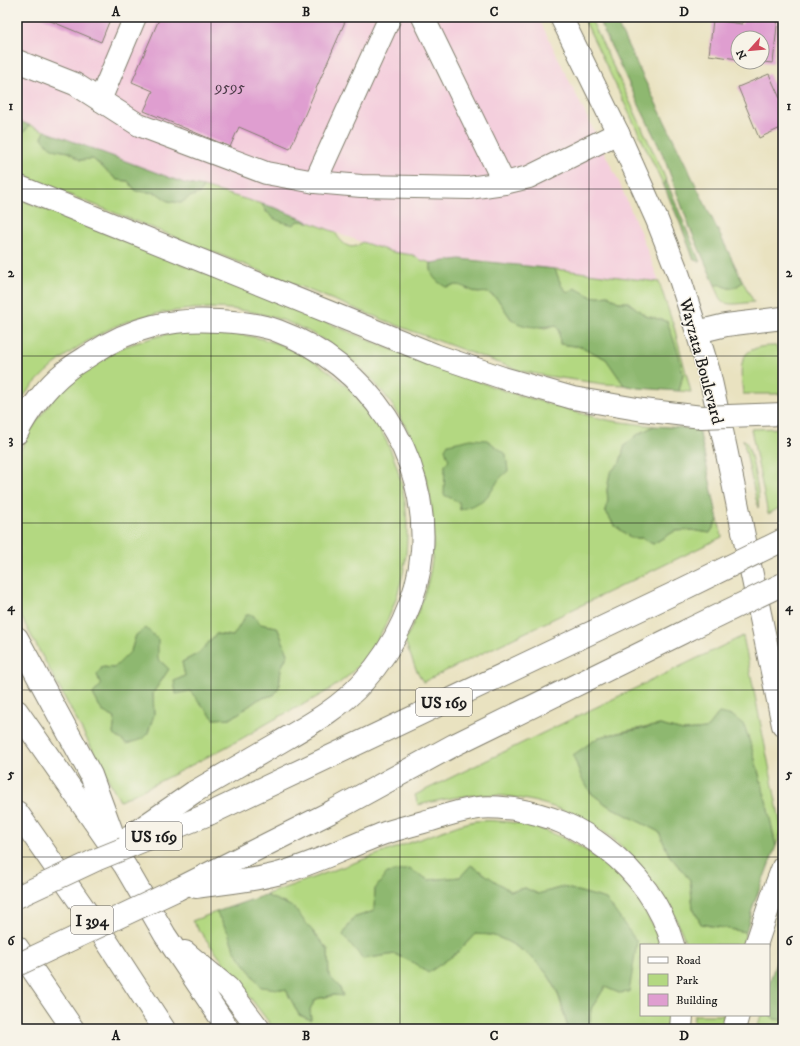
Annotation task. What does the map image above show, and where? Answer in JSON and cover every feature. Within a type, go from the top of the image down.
[{"type":"main road","points":[[100,100],[135,17]]},
{"type":"main road","points":[[315,182],[390,17]]},
{"type":"main road","points":[[423,17],[504,183]]},
{"type":"main road","name":"Wayzata Boulevard","points":[[561,17],[618,133],[657,220],[679,276],[697,332],[709,372],[726,448],[783,724]]},
{"type":"main road","points":[[17,61],[75,84],[139,125],[266,172],[315,182],[360,186],[468,188],[504,183],[529,177],[618,133]]},
{"type":"main road","points":[[17,186],[435,355],[503,378],[573,398],[643,410],[702,416],[783,414]]},
{"type":"main road","points":[[697,332],[726,325],[783,318]]},
{"type":"main road","points":[[17,433],[33,407],[66,371],[107,344],[129,333],[151,326],[180,321],[229,321],[277,330],[319,350],[338,363],[371,396],[386,416],[398,436],[410,464],[416,484],[422,528],[422,551],[412,599],[402,625],[390,646],[363,682],[342,703],[317,720],[194,792],[98,859]]},
{"type":"main road","name":"US 169","points":[[17,897],[98,859],[209,814],[783,540]]},
{"type":"main road","name":"US 169","points":[[17,965],[176,890],[333,811],[454,745],[783,584]]},
{"type":"main road","points":[[17,638],[91,775],[125,866]]},
{"type":"main road","points":[[17,710],[125,866],[165,935],[228,1029]]},
{"type":"main road","points":[[176,890],[253,879],[278,873],[385,833],[449,814],[478,808],[503,808],[528,811],[552,818],[576,828],[620,860],[641,883],[656,905],[674,944]]},
{"type":"main road","name":"I 394","points":[[17,812],[104,938],[164,1029]]},
{"type":"main road","points":[[758,938],[783,867]]},
{"type":"main road","points":[[165,935],[228,988],[259,1029]]},
{"type":"main road","points":[[17,947],[73,1029]]},
{"type":"main road","points":[[681,1029],[682,1016]]},
{"type":"main road","points":[[734,1029],[738,1016]]},
{"type":"shaded area","points":[[17,17],[538,17],[619,182],[659,282],[472,259],[431,263],[413,255],[392,252],[362,242],[315,225],[276,208],[227,193],[184,183],[17,120]]},
{"type":"green space","points":[[583,17],[590,17],[660,166],[666,180],[664,186]]},
{"type":"green space","points":[[597,17],[614,17],[743,282],[737,286],[728,288],[715,285],[690,228],[663,155]]},
{"type":"green space","points":[[17,120],[29,125],[26,130],[20,134],[17,133]]},
{"type":"green space","points":[[29,125],[45,131],[42,138],[57,150],[69,152],[80,160],[93,159],[117,180],[128,181],[136,191],[157,193],[168,201],[181,203],[200,193],[203,187],[262,204],[266,212],[297,221],[309,222],[335,232],[343,243],[350,247],[354,247],[362,242],[392,252],[413,255],[421,260],[431,263],[431,270],[446,287],[457,284],[477,293],[488,292],[499,301],[511,319],[545,328],[556,325],[559,330],[560,344],[582,347],[606,359],[624,385],[604,384],[521,371],[409,330],[17,174],[17,133],[20,134],[26,130]]},
{"type":"green space","points":[[45,131],[184,183],[203,187],[200,193],[181,203],[168,201],[157,193],[136,191],[128,181],[117,180],[93,159],[80,160],[69,152],[50,147],[42,138]]},
{"type":"green space","points":[[666,180],[700,262],[694,260],[664,186]]},
{"type":"green space","points":[[17,198],[385,347],[502,390],[590,416],[612,421],[654,426],[637,435],[625,445],[620,462],[610,473],[607,490],[608,501],[605,510],[614,525],[631,538],[642,538],[653,544],[675,531],[691,530],[710,533],[718,520],[722,537],[423,682],[415,667],[405,641],[422,601],[431,569],[432,559],[431,507],[420,458],[398,413],[367,374],[329,343],[284,321],[235,309],[183,310],[160,313],[130,320],[76,348],[44,374],[17,405]],"holes":[[[449,461],[499,477],[490,493],[460,510],[459,502],[445,466]]]},
{"type":"green space","points":[[262,204],[276,208],[309,222],[297,221],[294,225],[279,221],[268,213]]},
{"type":"green space","points":[[460,259],[555,269],[561,285],[568,293],[575,288],[592,297],[608,295],[618,302],[628,302],[646,316],[667,321],[679,355],[683,374],[679,391],[638,388],[624,385],[606,359],[582,347],[560,344],[559,330],[556,325],[532,327],[519,324],[510,317],[499,301],[490,294],[477,293],[458,285],[446,287],[439,283],[432,275],[431,263]]},
{"type":"green space","points":[[555,269],[659,282],[674,327],[691,392],[679,391],[683,374],[667,321],[646,316],[628,302],[618,302],[608,295],[592,297],[575,289],[568,293],[561,285]]},
{"type":"green space","points":[[743,282],[754,302],[733,304],[722,302],[715,285],[720,284],[727,288],[732,288]]},
{"type":"green space","points":[[203,330],[226,332],[271,341],[293,350],[322,366],[347,387],[368,410],[384,437],[396,466],[404,497],[407,529],[405,562],[398,593],[386,624],[369,652],[348,676],[322,694],[243,738],[120,801],[17,609],[17,459],[28,433],[54,398],[72,380],[92,365],[123,347],[158,336],[183,331]],"holes":[[[253,616],[260,624],[277,627],[288,654],[281,668],[279,687],[274,695],[259,699],[232,718],[214,719],[190,691],[174,681],[185,676],[182,662],[199,653],[216,634],[233,636]],[[136,635],[169,669],[153,693],[154,715],[127,744],[113,734],[115,718],[102,711],[93,694],[101,685],[102,667],[114,668],[131,651]]]},
{"type":"green space","points":[[765,346],[776,346],[783,360],[783,394],[743,394],[741,368],[742,362],[748,352]]},
{"type":"green space","points":[[654,426],[699,429],[718,520],[710,533],[691,530],[675,531],[653,544],[642,538],[631,538],[614,525],[605,510],[608,501],[607,490],[610,473],[620,462],[625,445],[637,435]]},
{"type":"green space","points":[[783,428],[783,506],[768,514],[751,429]]},
{"type":"green space","points":[[471,439],[487,440],[506,454],[508,471],[499,479],[484,499],[476,504],[460,510],[459,502],[444,495],[445,465],[449,461],[445,449],[448,444]]},
{"type":"green space","points":[[743,439],[747,443],[754,468],[759,503],[758,508]]},
{"type":"green space","points":[[246,615],[253,615],[260,624],[277,627],[288,654],[281,668],[279,687],[274,695],[259,699],[232,718],[214,719],[190,691],[176,694],[174,681],[185,676],[182,662],[199,653],[216,634],[233,636]]},
{"type":"green space","points":[[146,628],[158,639],[158,659],[169,669],[153,693],[154,715],[148,733],[142,739],[127,744],[113,734],[115,718],[102,711],[93,694],[101,685],[97,675],[102,667],[114,668],[131,651],[136,635]]},
{"type":"green space","points":[[743,636],[782,831],[776,846],[766,800],[744,725],[719,713],[706,729],[683,731],[660,725],[630,730],[599,737],[574,755],[591,793],[607,805],[659,832],[669,855],[690,880],[693,908],[701,924],[746,932],[743,944],[686,944],[674,915],[651,880],[616,841],[584,820],[553,807],[521,798],[489,795],[462,796],[418,805],[415,795]]},
{"type":"green space","points":[[719,713],[733,716],[744,725],[766,800],[776,846],[753,906],[746,932],[701,924],[693,908],[690,880],[669,855],[659,832],[607,805],[591,793],[582,779],[573,755],[599,737],[660,725],[683,731],[706,729]]},
{"type":"green space","points":[[475,821],[492,821],[516,823],[535,827],[572,842],[589,852],[620,877],[641,904],[661,944],[640,944],[640,1016],[669,1016],[668,1029],[589,1029],[591,1009],[605,987],[619,993],[606,899],[563,887],[538,894],[525,888],[510,891],[471,866],[460,877],[428,880],[409,869],[375,889],[374,911],[353,918],[363,959],[395,954],[428,972],[457,953],[475,934],[488,935],[507,941],[525,952],[533,959],[551,980],[557,992],[568,1029],[274,1029],[192,921],[216,912],[228,932],[234,949],[286,990],[299,1015],[311,1020],[310,1009],[316,999],[343,995],[339,986],[329,976],[328,950],[293,907],[265,895],[459,825]]},
{"type":"green space","points":[[471,865],[510,891],[525,888],[538,894],[563,887],[606,899],[637,942],[629,992],[619,993],[605,987],[591,1009],[589,1029],[568,1029],[559,997],[554,985],[546,973],[525,952],[507,941],[488,935],[475,934],[457,953],[428,973],[414,963],[395,954],[363,959],[343,935],[353,918],[374,911],[375,889],[387,873],[409,869],[429,880],[460,877]]},
{"type":"green space","points":[[265,895],[293,907],[328,950],[329,976],[339,986],[343,996],[334,995],[316,999],[310,1009],[311,1020],[299,1015],[286,990],[261,987],[234,949],[228,932],[216,912]]},
{"type":"green space","points":[[782,942],[783,1020],[774,1019],[770,1015],[770,982]]},
{"type":"green space","points":[[770,1015],[774,1019],[783,1020],[783,1029],[757,1029],[761,1016]]},
{"type":"green space","points":[[694,1016],[724,1016],[721,1029],[693,1029]]},
{"type":"building","points":[[41,17],[111,17],[101,42]]},
{"type":"building","points":[[160,17],[347,17],[290,149],[239,127],[230,147],[144,111],[153,91],[132,82]]},
{"type":"building","points":[[743,17],[778,17],[773,63],[770,63],[770,30],[730,30],[730,58],[709,55],[713,20],[742,24]]},
{"type":"building","points":[[769,74],[783,105],[783,127],[759,138],[738,87]]}]
